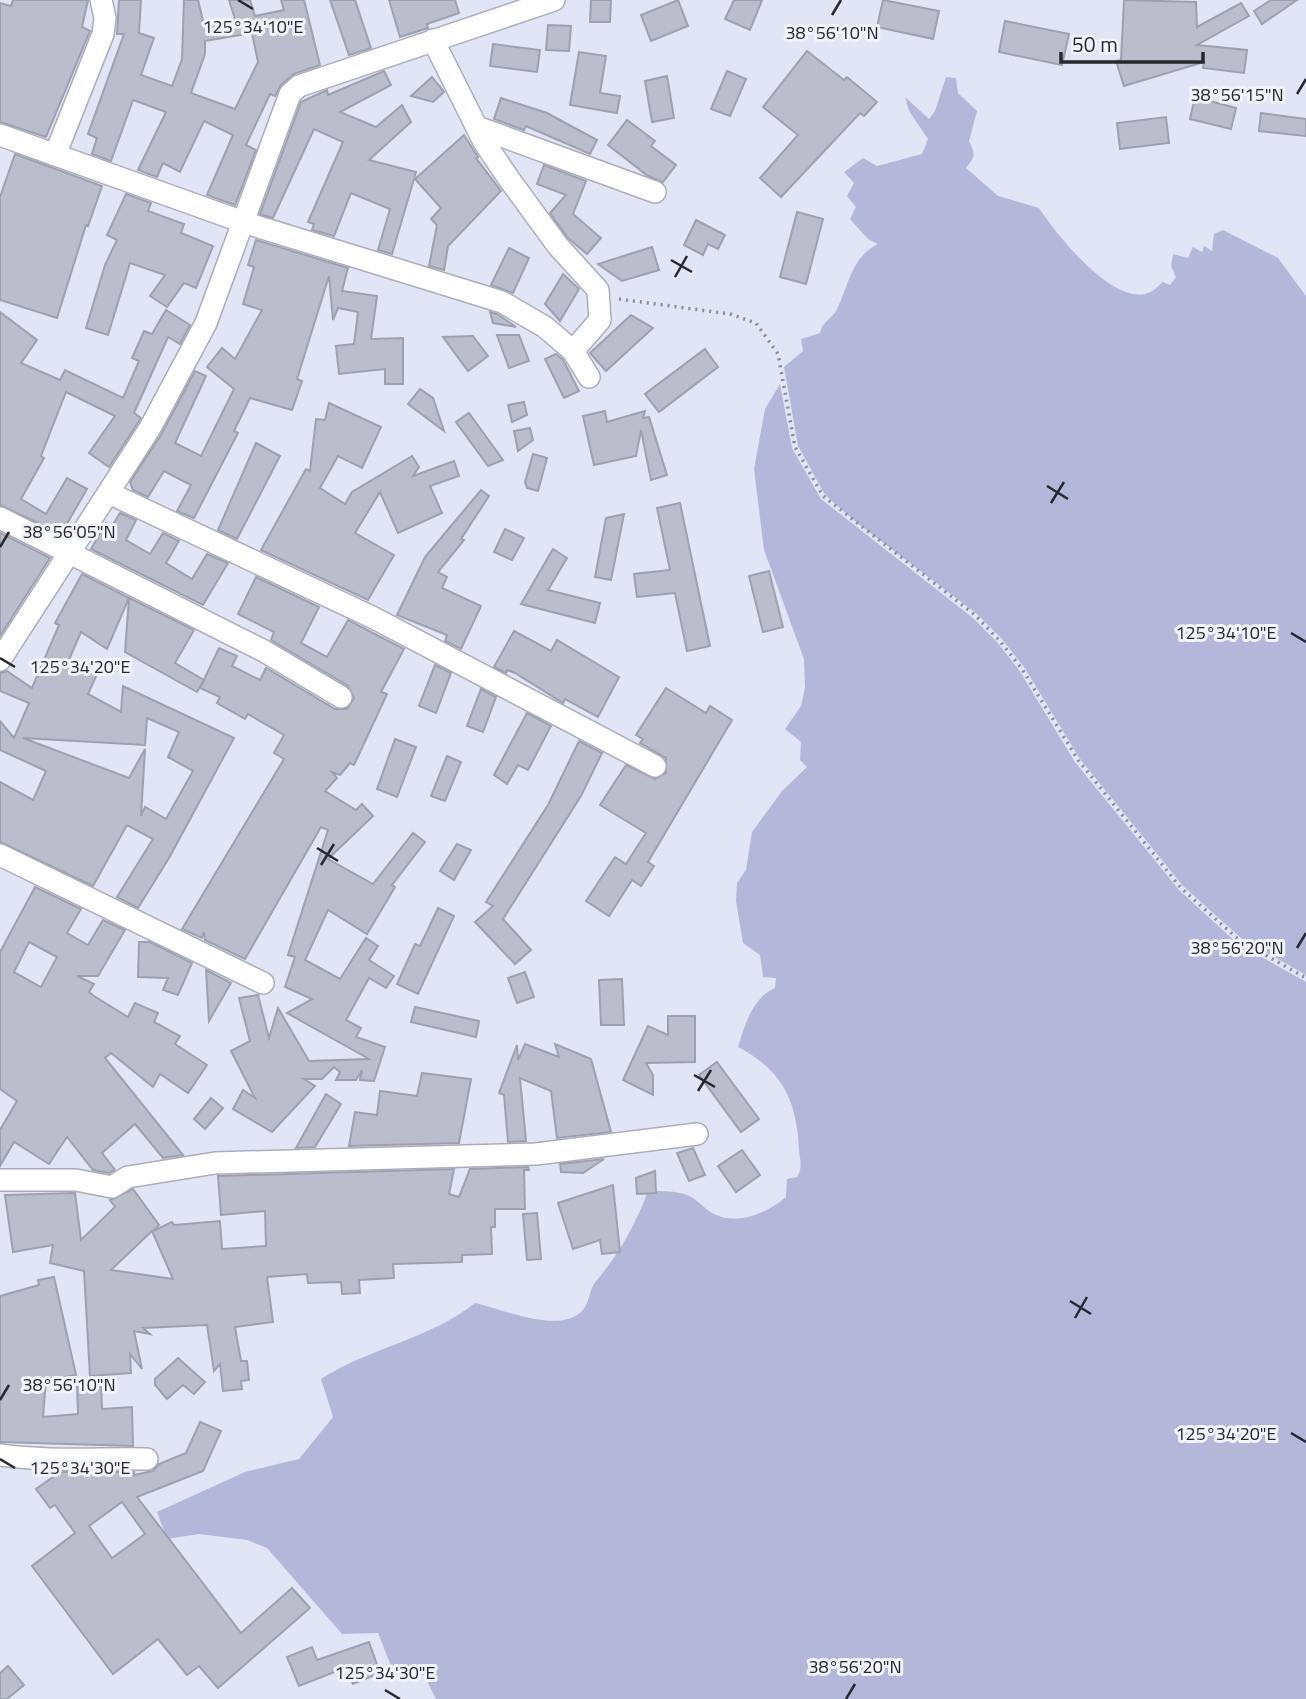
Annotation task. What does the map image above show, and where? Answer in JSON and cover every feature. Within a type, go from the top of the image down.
[{"type":"street","points":[[55,155],[103,34],[104,18],[100,0]]},
{"type":"street","points":[[0,660],[150,428],[206,323],[290,94],[299,86],[554,0]]},
{"type":"street","points":[[433,40],[477,127],[509,179],[558,246],[587,275],[600,297],[600,320],[573,351]]},
{"type":"street","points":[[477,127],[655,192]]},
{"type":"street","points":[[0,135],[243,222],[502,302],[545,327],[573,351],[589,377]]},
{"type":"street","points":[[108,493],[374,618],[655,766]]},
{"type":"street","points":[[0,518],[264,651],[341,697]]},
{"type":"street","points":[[0,855],[263,983]]},
{"type":"street","points":[[0,1180],[76,1180],[112,1187],[128,1177],[215,1163],[536,1154],[697,1133]]},
{"type":"street","points":[[0,1455],[42,1461],[79,1458],[147,1459]]},
{"type":"path","points":[[600,297],[730,314],[756,323],[778,354],[795,447],[823,496],[975,615],[999,640],[1022,668],[1078,760],[1181,888],[1239,940],[1306,978]]},
{"type":"shaded area","points":[[946,77],[956,78],[958,93],[977,111],[969,141],[973,156],[966,168],[998,196],[1039,208],[1085,264],[1116,287],[1131,293],[1145,294],[1163,282],[1170,285],[1176,277],[1171,266],[1173,254],[1188,258],[1193,247],[1202,252],[1204,246],[1212,251],[1214,234],[1223,230],[1278,258],[1306,296],[1306,975],[1241,938],[1183,886],[1080,759],[1024,667],[1001,638],[977,614],[856,522],[825,495],[798,446],[784,367],[803,351],[801,339],[820,333],[823,325],[836,311],[857,263],[869,249],[878,244],[868,239],[850,219],[856,207],[847,196],[854,183],[844,172],[863,158],[877,166],[922,154],[928,139],[909,111],[905,97],[929,119],[935,111]]},
{"type":"shaded area","points":[[780,384],[792,448],[821,499],[973,618],[997,642],[1019,670],[1075,762],[1179,890],[1237,943],[1306,982],[1306,1699],[436,1699],[424,1675],[393,1671],[378,1633],[342,1634],[267,1548],[247,1540],[199,1534],[167,1539],[157,1512],[245,1472],[299,1459],[333,1417],[321,1379],[340,1368],[439,1326],[475,1303],[528,1318],[557,1321],[569,1319],[584,1309],[594,1284],[626,1238],[648,1191],[682,1193],[719,1216],[739,1219],[769,1209],[786,1197],[787,1179],[799,1174],[801,1164],[798,1132],[795,1116],[784,1089],[766,1066],[738,1047],[750,1013],[760,998],[775,988],[776,978],[763,977],[760,955],[743,943],[736,901],[737,883],[746,870],[752,832],[782,791],[807,767],[800,760],[801,742],[785,729],[801,706],[805,688],[804,659],[764,550],[754,469],[765,409]]},
{"type":"building","points":[[13,0],[88,0],[82,27],[90,31],[46,137],[0,122],[0,3],[11,6]]},
{"type":"building","points":[[119,0],[141,0],[139,33],[154,38],[141,75],[172,86],[182,59],[184,0],[198,0],[204,25],[235,19],[229,0],[250,0],[255,16],[284,10],[281,0],[304,0],[320,65],[294,74],[281,85],[275,96],[270,94],[246,145],[256,150],[235,205],[207,195],[233,135],[204,121],[180,172],[163,163],[157,177],[138,170],[166,112],[133,100],[111,161],[92,154],[97,138],[88,134],[124,34],[117,34]],"holes":[[[252,33],[258,62],[235,109],[191,93],[205,54],[205,41]]]},
{"type":"building","points":[[330,0],[355,0],[371,48],[349,55]]},
{"type":"building","points":[[389,0],[455,0],[459,13],[427,24],[428,28],[400,37]]},
{"type":"building","points":[[591,0],[611,0],[610,22],[590,22]]},
{"type":"building","points":[[678,0],[688,26],[651,41],[641,15]]},
{"type":"building","points":[[734,0],[762,0],[750,30],[725,19]]},
{"type":"building","points":[[883,0],[939,11],[933,39],[877,27]]},
{"type":"building","points":[[1124,0],[1196,2],[1197,27],[1241,3],[1249,16],[1197,45],[1247,50],[1244,73],[1203,68],[1204,62],[1124,86],[1116,61],[1121,60]]},
{"type":"building","points":[[1271,0],[1297,0],[1262,24],[1254,11]]},
{"type":"building","points":[[1005,21],[1069,34],[1062,65],[999,52]]},
{"type":"building","points":[[548,25],[571,26],[569,51],[546,50]]},
{"type":"building","points":[[493,44],[540,50],[537,72],[490,66]]},
{"type":"building","points":[[807,51],[844,80],[847,77],[877,102],[864,116],[860,113],[781,197],[760,178],[798,135],[763,107]]},
{"type":"building","points":[[579,52],[606,56],[600,93],[620,96],[617,113],[570,105]]},
{"type":"building","points":[[384,71],[391,85],[340,112],[376,127],[402,105],[411,122],[369,160],[416,172],[392,254],[378,250],[390,209],[351,193],[334,236],[312,230],[314,224],[308,222],[343,142],[314,129],[273,218],[260,214],[301,102],[327,90],[328,95]]},
{"type":"building","points":[[727,71],[746,79],[730,116],[711,109]]},
{"type":"building","points":[[667,76],[674,118],[652,122],[645,81]]},
{"type":"building","points":[[432,77],[444,92],[433,102],[411,96]]},
{"type":"building","points":[[1195,97],[1236,108],[1231,129],[1190,119]]},
{"type":"building","points":[[501,98],[547,113],[597,140],[590,154],[526,126],[524,130],[494,119]]},
{"type":"building","points":[[1261,113],[1306,119],[1306,136],[1259,131]]},
{"type":"building","points":[[1166,117],[1169,143],[1120,149],[1117,123]]},
{"type":"building","points":[[627,120],[655,141],[651,146],[676,165],[663,182],[648,176],[608,145]]},
{"type":"building","points":[[464,135],[478,157],[476,158],[501,191],[448,246],[444,270],[429,266],[437,225],[431,219],[441,208],[415,179]]},
{"type":"building","points":[[15,154],[102,186],[88,226],[86,225],[57,318],[0,300],[0,197]]},
{"type":"building","points":[[544,165],[586,181],[573,214],[601,238],[587,254],[568,238],[550,213],[566,195],[537,184]]},
{"type":"building","points":[[126,194],[151,203],[148,211],[184,224],[181,233],[213,246],[196,288],[184,283],[167,307],[150,296],[165,275],[130,263],[108,335],[86,328],[105,265],[117,240],[107,235]]},
{"type":"building","points":[[797,212],[823,219],[806,284],[780,277]]},
{"type":"building","points":[[696,220],[725,235],[718,249],[708,244],[703,255],[684,245]]},
{"type":"building","points":[[256,240],[348,268],[342,291],[377,296],[371,339],[403,338],[403,384],[385,384],[385,369],[339,374],[336,346],[354,344],[358,312],[338,308],[333,320],[329,276],[297,379],[302,381],[292,410],[250,398],[234,431],[238,433],[194,518],[177,511],[191,485],[164,471],[148,497],[133,490],[130,482],[161,435],[195,371],[206,376],[175,443],[201,456],[234,389],[207,367],[222,348],[235,359],[262,310],[243,304],[254,267],[248,265]]},
{"type":"building","points":[[652,247],[659,270],[622,281],[598,264]]},
{"type":"building","points":[[509,248],[529,258],[513,293],[491,285]]},
{"type":"building","points":[[563,274],[579,289],[560,321],[545,304]]},
{"type":"building","points":[[166,310],[190,325],[180,344],[168,337],[134,413],[141,418],[109,467],[89,453],[115,416],[66,392],[41,456],[44,458],[21,499],[46,514],[67,478],[87,489],[61,534],[0,505],[0,312],[37,340],[21,363],[60,380],[65,370],[123,398],[139,361],[132,358],[144,331],[152,334]]},
{"type":"building","points":[[490,312],[497,314],[516,327],[493,323]]},
{"type":"building","points":[[631,315],[653,328],[606,371],[590,353]]},
{"type":"building","points":[[497,335],[519,335],[529,361],[509,368]]},
{"type":"building","points":[[473,336],[488,356],[468,371],[443,337]]},
{"type":"building","points":[[705,349],[718,367],[659,412],[645,394]]},
{"type":"building","points":[[556,354],[563,360],[579,391],[564,398],[545,359]]},
{"type":"building","points":[[420,389],[433,398],[444,431],[408,404]]},
{"type":"building","points":[[524,402],[527,415],[512,422],[508,405]]},
{"type":"building","points":[[329,403],[381,427],[362,468],[338,456],[320,488],[345,504],[352,492],[412,456],[419,467],[413,476],[454,461],[459,476],[430,486],[442,513],[398,533],[380,492],[355,533],[394,555],[368,600],[261,550],[306,469],[310,471],[316,419],[325,420]]},
{"type":"building","points":[[605,411],[607,422],[645,411],[643,418],[649,417],[667,475],[651,480],[641,430],[636,456],[594,465],[583,416]]},
{"type":"building","points":[[469,413],[503,460],[488,466],[456,422]]},
{"type":"building","points":[[530,428],[533,440],[518,451],[514,431]]},
{"type":"building","points":[[256,443],[280,456],[237,539],[218,530]]},
{"type":"building","points":[[533,454],[547,458],[538,491],[527,488],[525,482]]},
{"type":"building","points":[[481,490],[489,496],[461,539],[464,540],[438,572],[447,577],[442,588],[481,606],[461,649],[445,641],[447,635],[397,615],[425,557]]},
{"type":"building","points":[[680,503],[710,646],[687,651],[675,593],[637,597],[634,574],[670,570],[657,508]]},
{"type":"building","points":[[120,513],[136,520],[126,540],[150,554],[163,533],[179,541],[166,563],[192,579],[207,554],[228,563],[203,605],[91,549],[106,523],[112,526]]},
{"type":"building","points":[[624,514],[611,580],[595,577],[606,518]]},
{"type":"building","points":[[505,529],[524,538],[512,560],[494,552]]},
{"type":"building","points":[[0,533],[50,558],[0,636]]},
{"type":"building","points":[[553,549],[567,558],[548,590],[600,603],[595,623],[521,604]]},
{"type":"building","points":[[769,571],[783,627],[763,632],[749,576]]},
{"type":"building","points":[[82,574],[129,598],[107,649],[81,632],[68,662],[97,674],[88,694],[121,712],[123,686],[234,738],[169,858],[138,908],[117,897],[153,839],[127,825],[93,886],[0,842],[0,782],[33,800],[46,771],[0,750],[0,721],[14,738],[29,703],[0,691],[0,673],[7,671],[32,688],[59,625],[55,623]],"holes":[[[147,718],[179,732],[168,757],[193,771],[166,819],[145,807],[141,816],[145,749],[129,778],[23,738],[145,745]]]},
{"type":"building","points":[[256,577],[319,607],[301,643],[327,657],[348,620],[404,649],[381,692],[387,694],[354,765],[350,763],[340,775],[332,772],[337,778],[325,791],[356,810],[362,804],[373,816],[328,859],[373,884],[413,833],[425,842],[392,885],[395,887],[367,934],[328,910],[305,960],[340,979],[366,938],[378,946],[369,960],[394,976],[386,988],[369,978],[346,1020],[361,1028],[356,1037],[385,1047],[374,1081],[360,1080],[362,1070],[356,1080],[336,1080],[340,1072],[334,1067],[322,1079],[304,1079],[315,1086],[272,1132],[233,1109],[243,1090],[255,1098],[231,1051],[250,1041],[239,998],[258,995],[269,1038],[278,1008],[309,1061],[369,1059],[287,1013],[312,999],[285,987],[295,957],[288,955],[328,830],[321,827],[245,959],[205,940],[204,932],[202,938],[182,929],[284,759],[274,753],[284,735],[248,714],[245,719],[217,703],[220,697],[200,688],[219,648],[237,656],[232,666],[260,680],[266,668],[335,709],[347,709],[354,698],[348,686],[271,640],[274,632],[238,614]]},
{"type":"building","points":[[129,598],[194,630],[175,663],[204,680],[197,692],[125,652]]},
{"type":"building","points":[[514,631],[551,651],[557,640],[619,677],[598,717],[565,699],[563,703],[515,673],[507,670],[506,673],[494,667]]},
{"type":"building","points":[[435,665],[451,673],[436,713],[419,706]]},
{"type":"building","points":[[666,688],[706,713],[710,706],[732,720],[648,862],[654,866],[641,886],[632,880],[609,916],[586,901],[615,857],[626,864],[646,833],[600,805],[626,765],[655,779],[666,773],[666,758],[640,743],[643,739],[636,735]]},
{"type":"building","points":[[481,689],[496,697],[483,732],[467,726]]},
{"type":"building","points":[[527,713],[551,726],[528,770],[518,765],[507,784],[494,775]]},
{"type":"building","points":[[395,739],[416,747],[397,797],[377,789]]},
{"type":"building","points":[[579,741],[602,753],[581,796],[503,919],[531,950],[515,964],[475,922],[493,906],[486,902],[548,805]]},
{"type":"building","points":[[447,756],[461,762],[445,801],[431,796]]},
{"type":"building","points":[[457,844],[471,850],[454,880],[440,871]]},
{"type":"building","points":[[35,887],[81,909],[67,933],[88,945],[103,920],[125,930],[98,976],[77,976],[94,984],[89,992],[128,1017],[135,1003],[158,1013],[154,1022],[180,1036],[175,1044],[207,1065],[188,1093],[160,1074],[153,1087],[111,1053],[105,1058],[183,1155],[163,1158],[135,1124],[102,1153],[115,1170],[109,1173],[93,1170],[67,1137],[49,1164],[14,1142],[0,1166],[0,1130],[17,1101],[0,1089],[0,952]],"holes":[[[29,942],[57,957],[41,987],[14,972]]]},
{"type":"building","points":[[438,908],[454,916],[418,994],[397,984],[415,944],[420,946]]},
{"type":"building","points":[[139,942],[150,942],[192,963],[178,995],[163,990],[168,978],[138,977]]},
{"type":"building","points":[[206,970],[231,983],[209,1021]]},
{"type":"building","points":[[525,972],[534,997],[517,1003],[508,978]]},
{"type":"building","points":[[622,979],[624,1025],[601,1025],[599,980]]},
{"type":"building","points":[[415,1007],[479,1021],[476,1037],[411,1022]]},
{"type":"building","points":[[668,1016],[695,1016],[695,1062],[646,1063],[653,1075],[653,1095],[623,1080],[648,1026],[668,1035]]},
{"type":"building","points":[[525,1044],[559,1057],[555,1044],[591,1059],[611,1132],[557,1138],[551,1091],[520,1078],[526,1141],[508,1142],[504,1095],[499,1093],[517,1045],[518,1060]]},
{"type":"building","points":[[717,1062],[759,1119],[741,1132],[699,1075]]},
{"type":"building","points":[[422,1073],[471,1079],[459,1143],[349,1146],[355,1112],[377,1115],[380,1091],[417,1096]]},
{"type":"building","points":[[326,1094],[341,1104],[315,1147],[296,1148]]},
{"type":"building","points":[[211,1098],[223,1108],[205,1129],[194,1119]]},
{"type":"building","points":[[693,1148],[705,1175],[689,1181],[677,1153]]},
{"type":"building","points":[[742,1150],[760,1175],[736,1192],[718,1166]]},
{"type":"building","points":[[604,1159],[583,1173],[561,1172],[560,1164]]},
{"type":"building","points":[[528,1167],[529,1170],[524,1170],[525,1209],[495,1209],[495,1227],[491,1227],[492,1254],[462,1255],[462,1262],[393,1264],[394,1278],[359,1280],[360,1293],[342,1294],[341,1282],[308,1283],[307,1274],[267,1277],[273,1322],[235,1327],[241,1361],[247,1361],[249,1380],[241,1381],[242,1389],[223,1391],[220,1364],[214,1371],[207,1325],[143,1328],[150,1334],[134,1331],[142,1369],[130,1354],[131,1373],[90,1376],[84,1271],[50,1263],[53,1245],[13,1252],[5,1195],[75,1193],[81,1240],[115,1207],[110,1200],[133,1189],[159,1225],[153,1231],[172,1222],[174,1225],[220,1221],[222,1249],[266,1246],[265,1211],[221,1215],[218,1176],[454,1169],[449,1194],[459,1197],[470,1169]],"holes":[[[152,1231],[173,1279],[111,1270]]]},
{"type":"building","points":[[655,1171],[656,1193],[637,1194],[636,1178]]},
{"type":"building","points":[[613,1185],[620,1252],[602,1254],[600,1240],[573,1249],[558,1203]]},
{"type":"building","points":[[537,1213],[541,1259],[527,1260],[523,1214]]},
{"type":"building","points":[[54,1277],[76,1375],[46,1380],[43,1417],[78,1414],[77,1382],[101,1379],[102,1409],[132,1407],[133,1446],[0,1442],[0,1296],[39,1285],[38,1280]]},
{"type":"building","points":[[178,1358],[205,1382],[194,1394],[183,1385],[167,1399],[155,1385],[155,1379]]},
{"type":"building","points":[[200,1422],[221,1431],[203,1471],[137,1497],[241,1633],[292,1588],[310,1608],[218,1688],[199,1666],[187,1675],[158,1639],[113,1674],[32,1566],[75,1533],[55,1505],[50,1508],[36,1489],[60,1472],[134,1472],[134,1475],[153,1471],[159,1464],[186,1453]],"holes":[[[122,1502],[145,1534],[112,1558],[89,1526]]]},
{"type":"building","points":[[369,1642],[380,1673],[353,1684],[347,1667],[299,1686],[287,1657],[312,1647],[317,1660]]},
{"type":"building","points":[[8,1666],[24,1685],[7,1699],[0,1699],[0,1673]]}]
